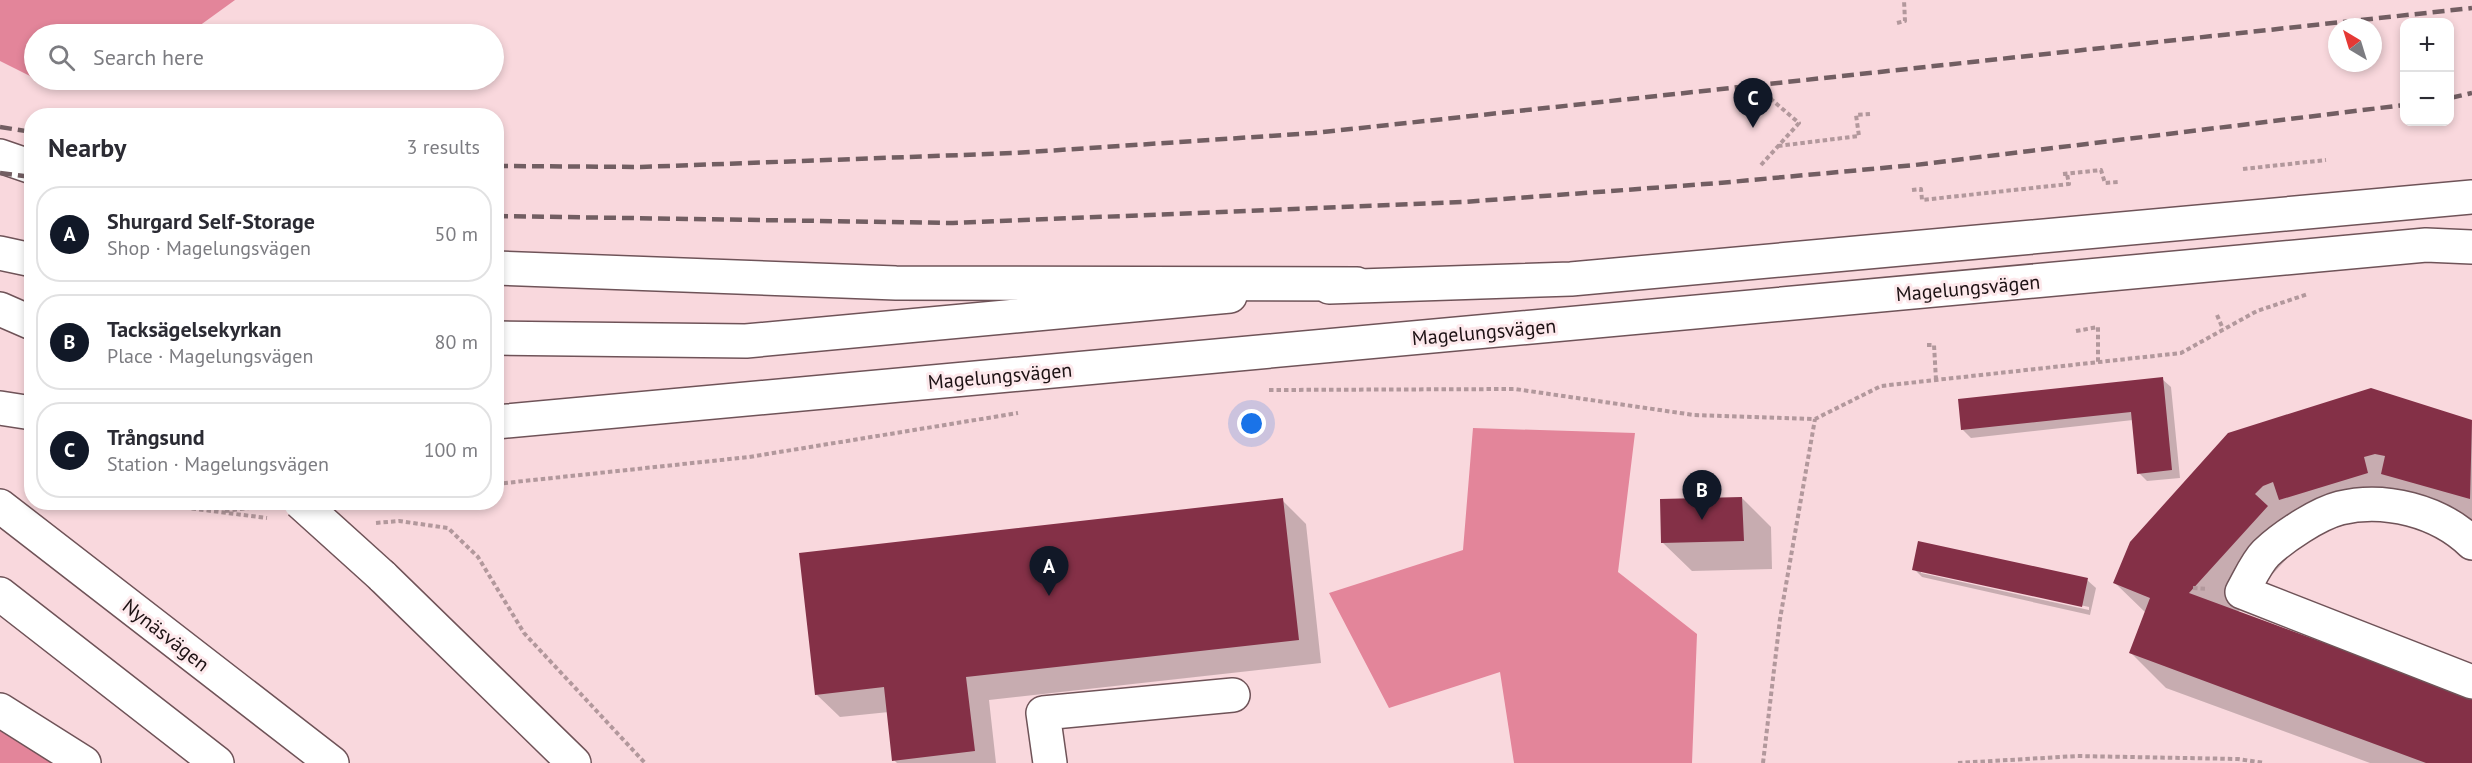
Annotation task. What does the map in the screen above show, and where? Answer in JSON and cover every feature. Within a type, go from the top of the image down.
[{"type":"main road","points":[[0,156],[24,164]]},
{"type":"main road","points":[[504,268],[896,283],[1357,284],[1571,279],[2472,197]]},
{"type":"main road","name":"Magelungsvägen","points":[[504,422],[2426,245],[2472,247]]},
{"type":"main road","points":[[0,253],[24,258]]},
{"type":"main road","points":[[504,338],[746,341],[1357,284]]},
{"type":"main road","points":[[0,309],[24,320]]},
{"type":"main road","points":[[0,408],[24,412]]},
{"type":"main road","points":[[2472,543],[2463,534],[2427,514],[2386,504],[2340,508],[2299,528],[2265,554],[2242,592],[2472,682]]},
{"type":"main road","name":"Nynäsvägen","points":[[0,506],[321,755]]},
{"type":"main road","points":[[295,510],[382,576],[574,763]]},
{"type":"main road","points":[[0,594],[217,763]]},
{"type":"main road","points":[[1050,763],[1043,713],[1233,694]]},
{"type":"main road","points":[[0,710],[84,763]]},
{"type":"path","points":[[1897,23],[1905,21],[1904,0]]},
{"type":"path","points":[[1761,165],[1799,123],[1765,94]]},
{"type":"path","points":[[1778,146],[1859,136],[1856,115],[1870,114]]},
{"type":"path","points":[[2243,169],[2325,160]]},
{"type":"path","points":[[1912,190],[1921,189],[1922,200],[2069,184],[2065,174],[2101,170],[2105,183],[2118,182]]},
{"type":"path","points":[[1263,390],[1515,389],[1694,415],[1815,419],[1881,386],[2181,353],[2257,311],[2317,291]]},
{"type":"path","points":[[2217,315],[2223,329]]},
{"type":"path","points":[[2076,331],[2098,327],[2098,363]]},
{"type":"path","points":[[1927,345],[1934,345],[1936,380]]},
{"type":"path","points":[[504,483],[749,457],[1028,411]]},
{"type":"path","points":[[1763,763],[1780,619],[1815,419]]},
{"type":"path","points":[[202,510],[218,512],[235,510]]},
{"type":"path","points":[[448,528],[478,557],[524,633],[645,763]]},
{"type":"path","points":[[1958,763],[2076,756],[2238,759],[2265,763]]},
{"type":"shaded area","points":[[0,0],[235,0],[202,24],[24,24],[24,73],[0,61]]},
{"type":"shaded area","points":[[1473,428],[1635,433],[1618,572],[1697,634],[1692,763],[1514,763],[1500,672],[1389,708],[1329,593],[1463,550]]},
{"type":"shaded area","points":[[0,729],[56,763],[0,763]]},
{"type":"building","points":[[2163,377],[2172,470],[2137,474],[2131,412],[1961,430],[1958,399]]},
{"type":"building","points":[[2371,388],[2472,420],[2470,499],[2381,474],[2385,456],[2375,454],[2364,457],[2368,473],[2279,500],[2273,482],[2263,486],[2255,494],[2268,506],[2189,593],[2472,697],[2472,763],[2426,763],[2129,653],[2150,598],[2113,583],[2130,542],[2228,433]]},
{"type":"building","points":[[1742,497],[1744,541],[1661,543],[1660,499]]},
{"type":"building","points":[[1283,498],[1299,640],[966,677],[975,751],[892,761],[884,687],[815,695],[799,553]]},
{"type":"building","points":[[1918,541],[2088,578],[2082,607],[1912,570]]},
{"type":"railway","points":[[504,166],[641,167],[1015,153],[1314,133],[2472,8]]},
{"type":"railway","points":[[2454,97],[2472,93]]},
{"type":"railway","points":[[504,216],[953,223],[1463,202],[1719,183],[1915,165],[2400,105]]},
{"type":"railway","points":[[0,127],[24,131]]},
{"type":"railway","points":[[0,173],[24,176]]},
{"type":"place","name":"Trångsund","points":[[1753,128]]},
{"type":"place","name":"Tacksägelsekyrkan","points":[[1702,520]]},
{"type":"place","name":"Shurgard Self-Storage","points":[[1049,596]]}]
